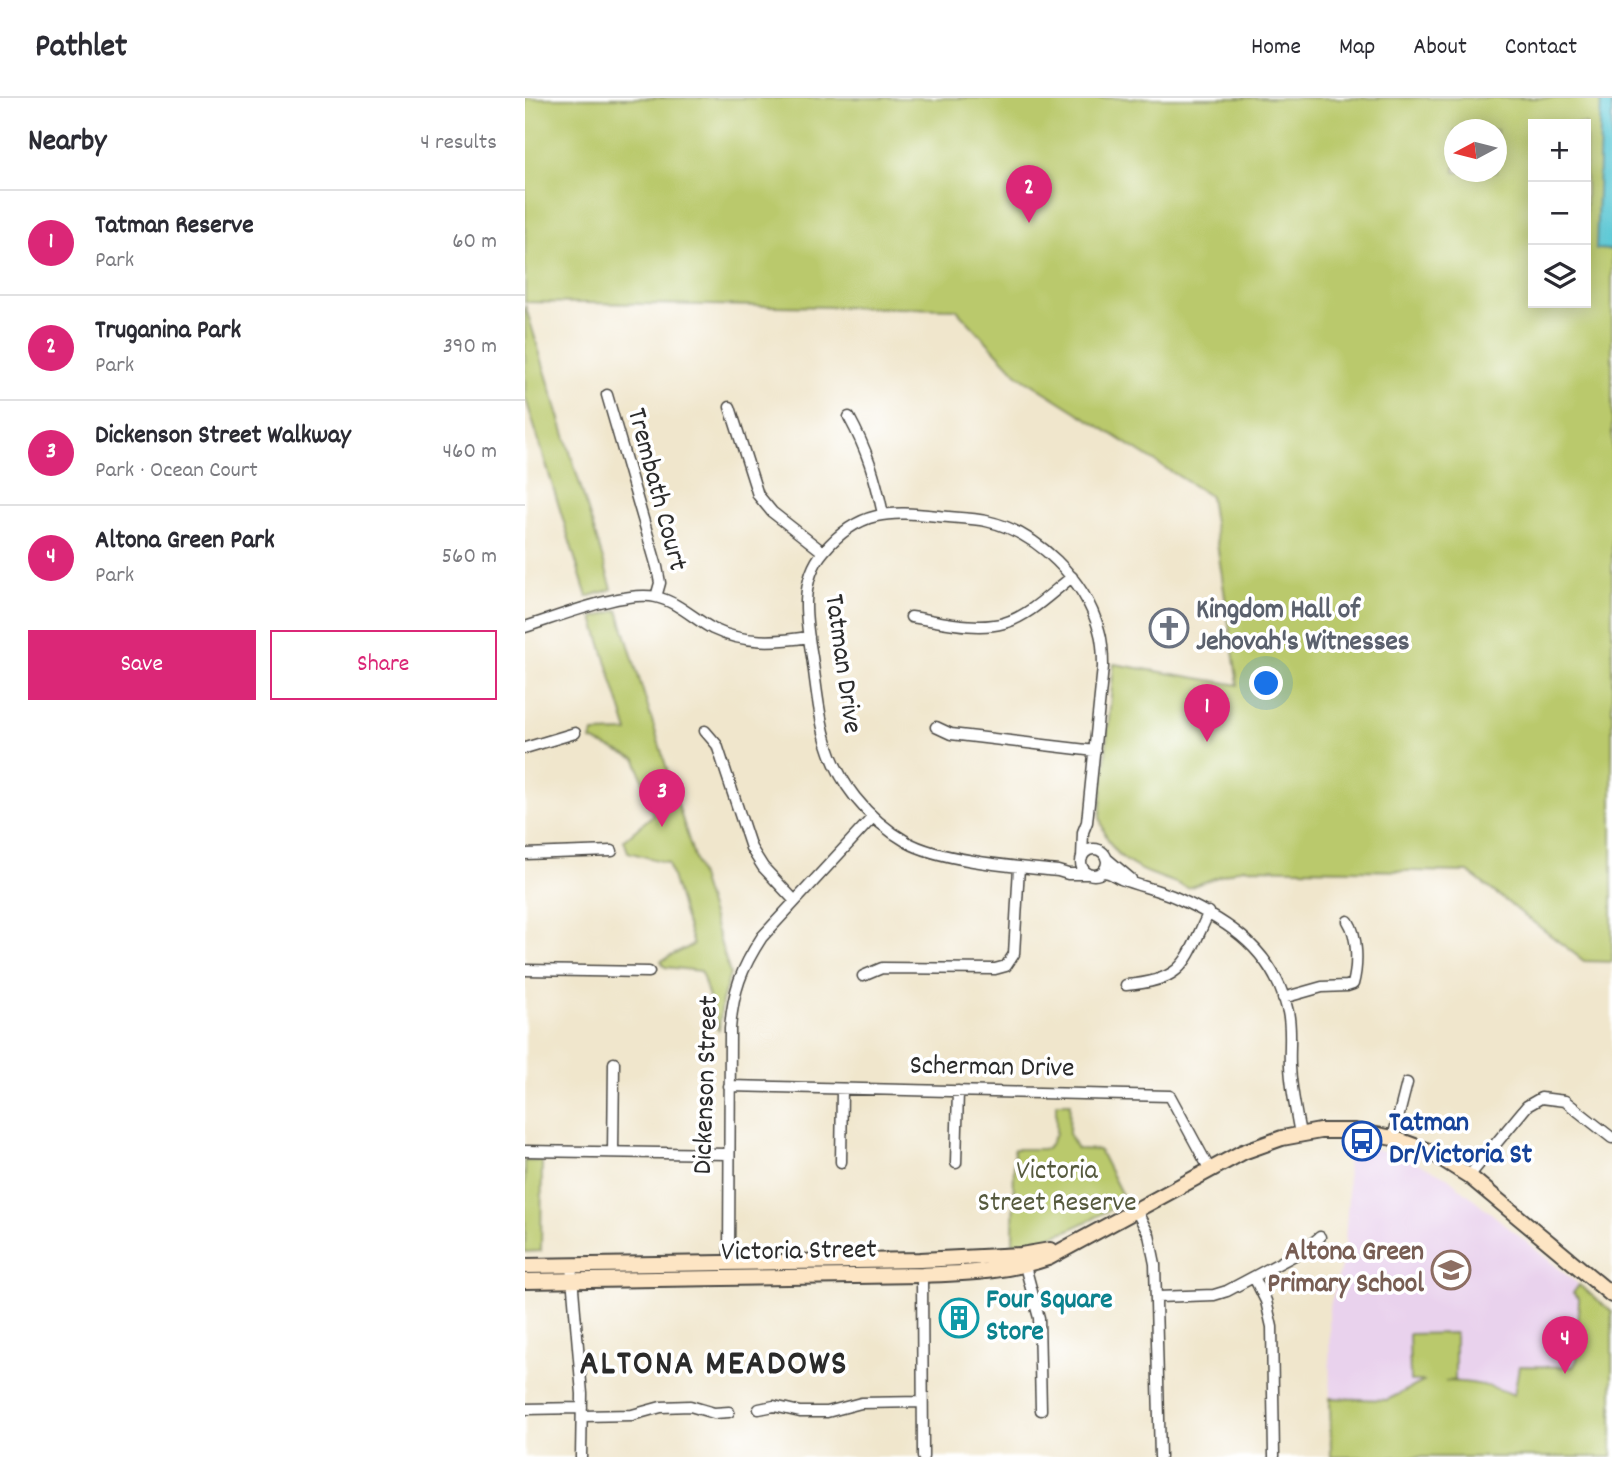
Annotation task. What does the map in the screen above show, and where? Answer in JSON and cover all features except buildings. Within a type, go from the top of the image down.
[{"type":"street","name":"Trembath Court","points":[[607,395],[657,567],[660,583],[656,597]]},
{"type":"street","points":[[730,407],[758,495],[772,512],[823,552]]},
{"type":"street","points":[[849,417],[866,449],[883,513]]},
{"type":"street","name":"Tatman Drive","points":[[1058,871],[1073,868],[1082,860],[1103,667],[1102,644],[1093,612],[1072,578],[1052,556],[1033,541],[1009,528],[986,521],[905,512],[883,513],[847,528],[823,552],[812,568],[805,608],[825,737],[838,771],[852,794],[873,817],[908,844],[947,856],[1068,874],[1089,874]]},
{"type":"street","points":[[911,617],[967,624],[1004,623],[1018,618],[1072,578]]},
{"type":"street","points":[[525,626],[620,598],[640,596],[656,597],[674,604],[713,629],[730,635],[762,642],[809,637]]},
{"type":"street","points":[[936,727],[951,734],[1095,751]]},
{"type":"street","points":[[705,731],[717,745],[751,848],[763,867],[794,900]]},
{"type":"street","points":[[525,748],[575,733]]},
{"type":"street","name":"Dickenson Street","points":[[729,1279],[731,1009],[738,981],[748,958],[762,937],[873,817]]},
{"type":"street","name":"Tatman Drive","points":[[1087,822],[1094,849]]},
{"type":"street","points":[[1134,882],[1102,852],[1090,850],[1082,860],[1089,874],[1108,872],[1134,882],[1157,889],[1209,912],[1253,945],[1270,968],[1288,1013],[1292,1091],[1300,1134]]},
{"type":"street","points":[[525,854],[612,851]]},
{"type":"street","points":[[1102,873],[1107,865],[1106,858]]},
{"type":"street","points":[[863,976],[882,968],[995,969],[1006,966],[1014,954],[1019,867]]},
{"type":"street","points":[[1126,985],[1151,983],[1169,977],[1181,967],[1209,912]]},
{"type":"street","points":[[1283,998],[1322,987],[1353,984],[1354,934],[1348,921]]},
{"type":"street","points":[[525,970],[649,972]]},
{"type":"street","points":[[614,1063],[614,1152]]},
{"type":"street","points":[[1394,1138],[1407,1083]]},
{"type":"street","name":"Scherman Drive","points":[[729,1086],[1170,1096],[1210,1170]]},
{"type":"street","points":[[841,1162],[842,1089]]},
{"type":"street","points":[[956,1163],[958,1091]]},
{"type":"street","points":[[1469,1176],[1527,1106],[1541,1098],[1565,1101],[1612,1138]]},
{"type":"street","name":"Victoria Street","points":[[525,1266],[729,1263],[921,1268],[972,1273],[1023,1260],[1048,1258],[1243,1152],[1300,1134],[1355,1131],[1394,1138],[1431,1152],[1469,1176],[1612,1295]]},
{"type":"street","points":[[525,1150],[728,1154]]},
{"type":"street","points":[[1136,1210],[1153,1249],[1157,1297],[1160,1457]]},
{"type":"street","points":[[1157,1297],[1214,1295],[1227,1291],[1304,1250],[1320,1237]]},
{"type":"street","points":[[1023,1260],[1039,1318],[1041,1410]]},
{"type":"street","points":[[571,1265],[582,1412],[581,1457]]},
{"type":"street","points":[[921,1268],[923,1457]]},
{"type":"street","name":"Victoria Street","points":[[525,1281],[729,1279],[921,1268]]},
{"type":"street","points":[[1254,1278],[1266,1301],[1272,1327],[1274,1456]]},
{"type":"street","points":[[759,1409],[774,1406],[800,1412],[827,1412],[861,1403],[922,1402]]},
{"type":"street","points":[[525,1409],[632,1415],[661,1407],[690,1406],[714,1413],[729,1412]]},
{"type":"shaded area","name":"Altona Green Primary School","points":[[1347,1146],[1376,1149],[1405,1157],[1447,1177],[1579,1285],[1575,1288],[1579,1298],[1577,1360],[1573,1367],[1519,1366],[1514,1395],[1495,1387],[1416,1384],[1387,1400],[1330,1398],[1329,1309],[1344,1256],[1348,1199]]},
{"type":"green space","points":[[525,98],[1612,98],[1612,962],[1584,961],[1468,872],[1242,868],[1188,888],[1132,865],[1122,857],[1112,847],[1100,817],[1114,664],[1238,685],[1210,496],[1018,375],[956,309],[525,302]]},
{"type":"green space","points":[[525,305],[612,589],[587,597],[525,396]]},
{"type":"green space","points":[[618,610],[730,974],[722,1001],[719,1031],[701,971],[665,967],[661,961],[693,945],[668,863],[628,852],[624,840],[653,815],[636,759],[591,740],[593,733],[628,732],[593,618]]},
{"type":"green space","name":"Victoria Street Reserve","points":[[1056,1103],[1070,1103],[1069,1134],[1077,1149],[1099,1150],[1125,1201],[1058,1234],[1013,1243],[1014,1149],[1047,1149],[1056,1134]]},
{"type":"green space","points":[[525,1161],[542,1161],[541,1251],[525,1252]]},
{"type":"green space","points":[[1579,1285],[1612,1312],[1612,1457],[1331,1457],[1330,1398],[1387,1400],[1425,1381],[1410,1381],[1409,1334],[1455,1333],[1455,1380],[1445,1381],[1480,1385],[1514,1395],[1519,1366],[1573,1367],[1577,1360],[1579,1298],[1573,1293]]},
{"type":"water","points":[[1601,98],[1612,98],[1612,250],[1596,249]]},
{"type":"place","name":"Truganina Park","points":[[1029,223]]},
{"type":"place","name":"Kingdom Hall of Jehovah's Witnesses","points":[[1169,628]]},
{"type":"place","name":"Tatman Reserve","points":[[1207,742]]},
{"type":"place","name":"Dickenson Street Walkway","points":[[662,827]]},
{"type":"place","name":"Tatman Dr/Victoria St","points":[[1362,1141]]},
{"type":"place","name":"Altona Green Primary School","points":[[1451,1270]]},
{"type":"place","name":"Four Square Store","points":[[959,1318]]},
{"type":"place","name":"Altona Green Park","points":[[1565,1374]]},
{"type":"district","name":"ALTONA MEADOWS","points":[[714,1366]]}]
